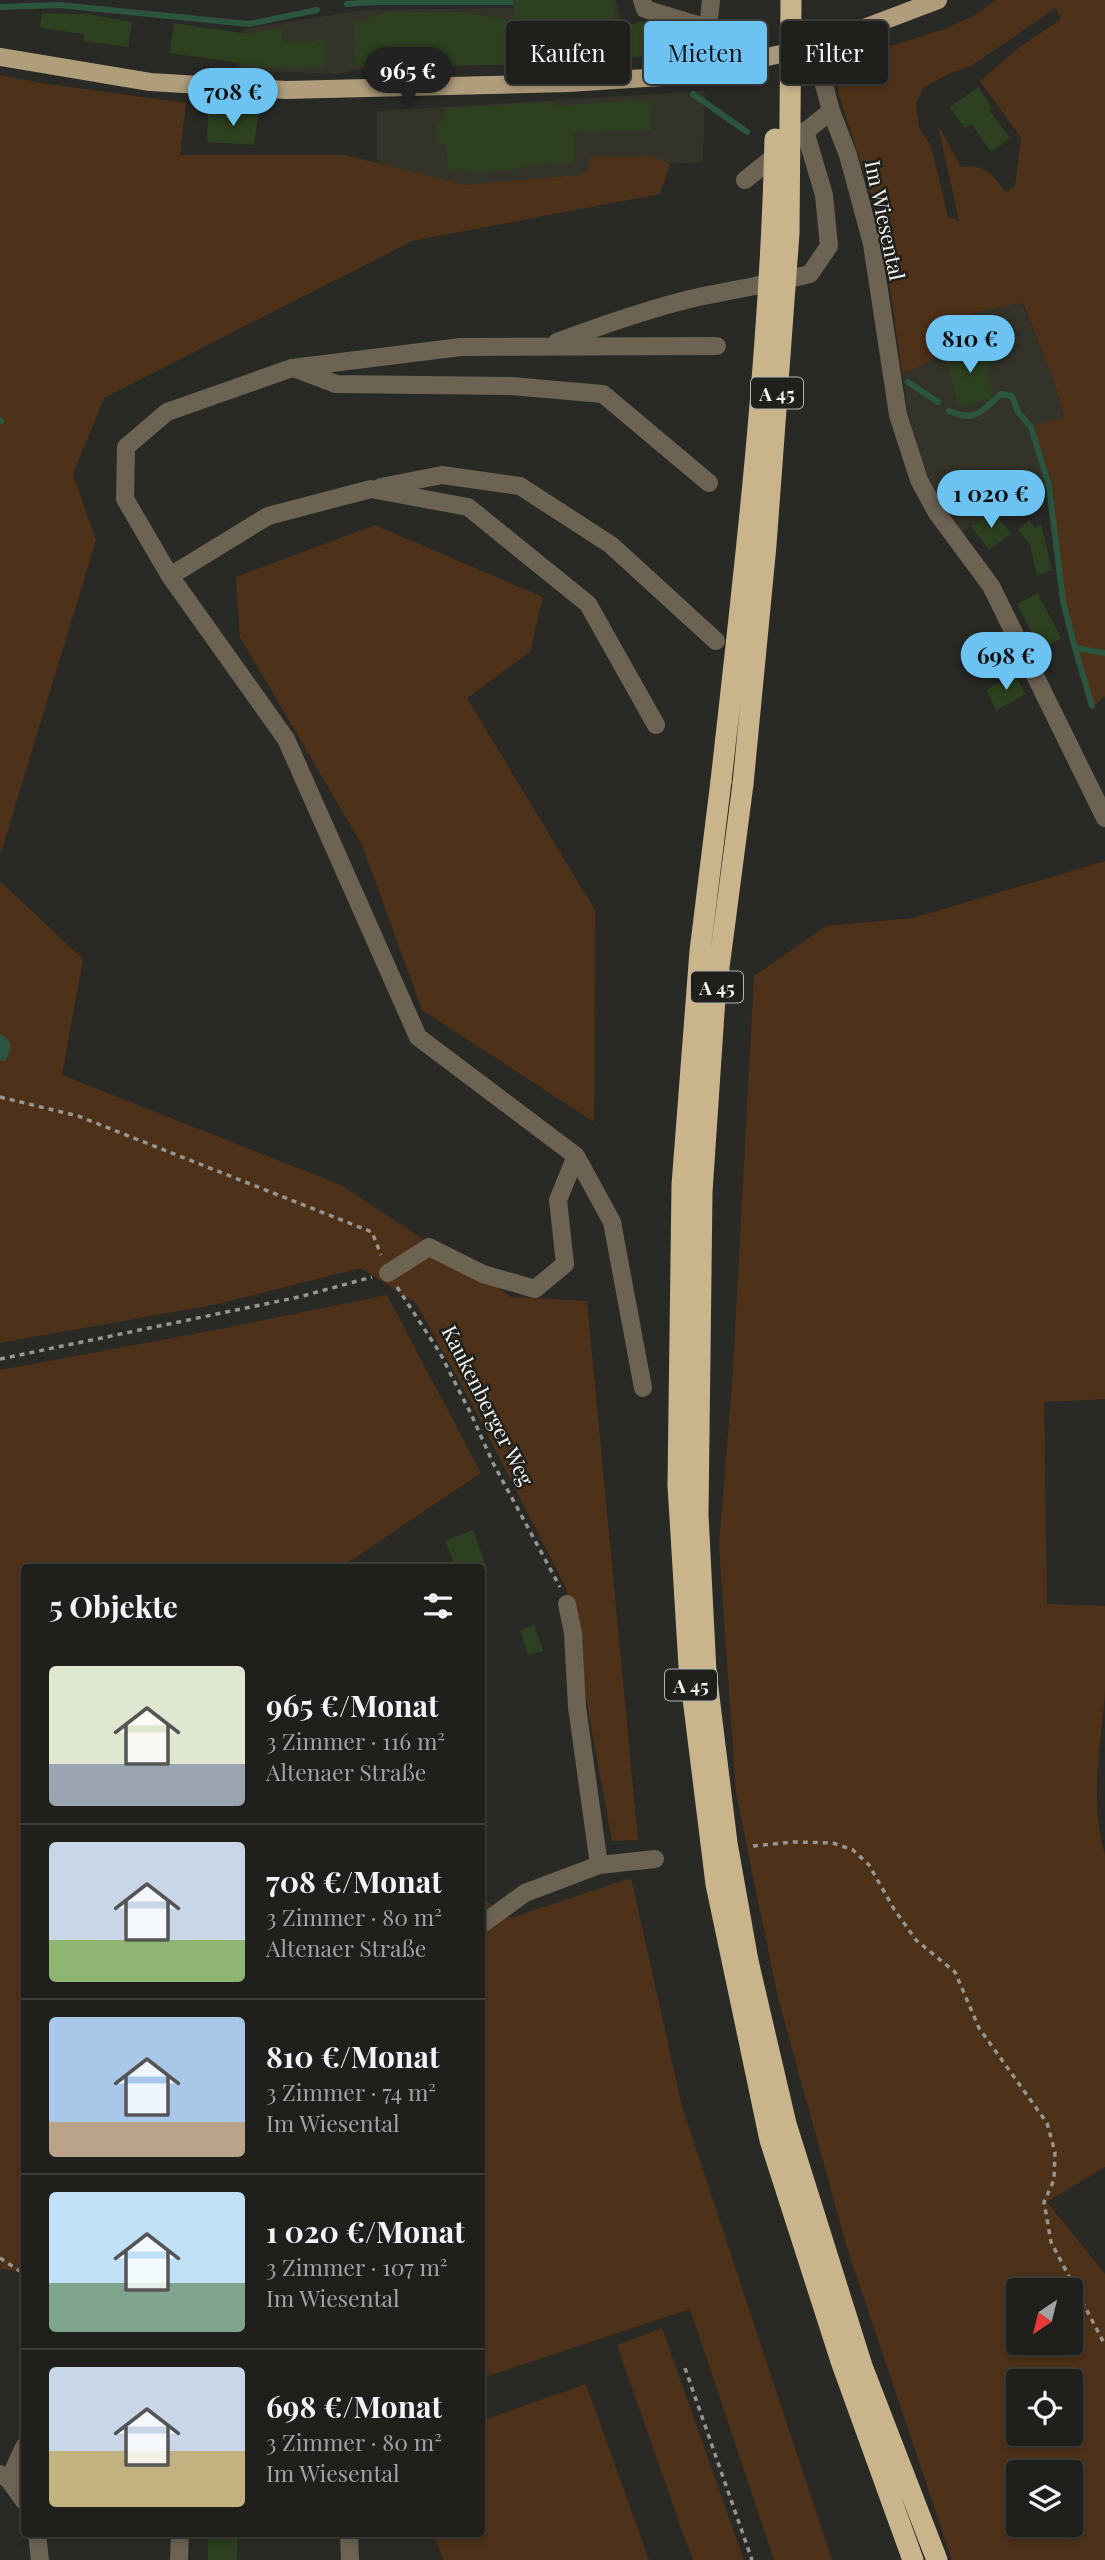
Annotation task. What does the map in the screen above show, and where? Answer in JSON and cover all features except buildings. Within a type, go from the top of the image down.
[{"type":"highway","name":"A 45","points":[[779,0],[773,232],[750,530],[700,951],[682,1185],[678,1485],[689,1666],[716,1884],[770,2140],[842,2364],[913,2560]]},
{"type":"highway","name":"A 45","points":[[791,0],[789,233],[766,545],[743,784],[715,998],[702,1192],[698,1515],[706,1672],[727,1843],[748,1961],[786,2124],[862,2366],[937,2560]]},
{"type":"main road","points":[[883,21],[938,0]]},
{"type":"main road","points":[[0,57],[150,82],[286,90],[569,83],[644,78]]},
{"type":"street","points":[[642,0],[645,9],[685,21]]},
{"type":"street","points":[[710,21],[711,0]]},
{"type":"street","name":"Im Wiesental","points":[[824,84],[848,155],[872,244],[898,415],[919,480],[937,513],[991,586],[1105,818]]},
{"type":"street","points":[[745,180],[831,111]]},
{"type":"street","points":[[545,346],[629,316],[703,296],[810,274],[829,246],[824,195],[805,131]]},
{"type":"street","points":[[643,1388],[612,1222],[576,1156],[418,1037],[286,738],[170,576],[125,499],[126,447],[167,412],[292,368],[461,346],[717,346]]},
{"type":"street","points":[[292,368],[336,384],[511,386],[603,394],[709,483]]},
{"type":"street","points":[[170,576],[268,516],[371,489],[442,475],[520,486],[611,545],[716,641]]},
{"type":"street","points":[[371,489],[468,507],[588,604],[656,725]]},
{"type":"street","points":[[388,1273],[429,1247],[482,1274],[535,1289],[565,1264],[558,1200],[576,1156]]},
{"type":"street","points":[[567,1604],[573,1633],[577,1707],[599,1865]]},
{"type":"street","points":[[485,1922],[525,1893],[599,1865],[655,1859]]},
{"type":"street","points":[[21,2452],[5,2477],[21,2497]]},
{"type":"street","points":[[37,2537],[40,2560]]},
{"type":"street","points":[[179,2560],[180,2537]]},
{"type":"street","points":[[349,2537],[350,2560]]},
{"type":"path","name":"Kaukenberger Weg","points":[[0,1097],[78,1116],[372,1232],[388,1273],[440,1353],[543,1560],[555,1574],[567,1604]]},
{"type":"path","points":[[0,1359],[299,1297],[388,1273]]},
{"type":"path","points":[[752,1846],[793,1842],[832,1843],[853,1850],[869,1865],[894,1909],[916,1940],[954,1972],[979,2028],[1047,2123],[1055,2151],[1054,2180],[1044,2202],[1051,2242],[1105,2345]]},
{"type":"path","points":[[0,2258],[21,2272]]},
{"type":"path","points":[[685,2368],[752,2560]]},
{"type":"shaded area","points":[[513,0],[616,0],[621,21],[506,21],[506,65],[355,70],[339,74],[237,70],[243,29],[364,10],[513,8]]},
{"type":"shaded area","points":[[996,0],[1105,0],[1105,696],[1094,706],[1065,600],[1052,485],[1034,426],[1064,417],[1054,381],[1023,303],[972,313],[951,342],[934,358],[902,373],[876,209],[838,93],[839,84],[888,84],[888,47],[945,29],[973,16]],"holes":[[[1056,8],[1061,19],[1021,46],[980,81],[1021,138],[1015,186],[1006,192],[992,175],[982,169],[961,167],[938,125],[959,221],[948,217],[931,146],[919,128],[916,103],[924,87],[971,66]]]},
{"type":"shaded area","points":[[0,75],[186,103],[180,155],[345,155],[466,185],[578,175],[589,169],[589,157],[654,156],[670,164],[660,194],[412,241],[104,398],[73,474],[96,540],[0,856]]},
{"type":"shaded area","points":[[705,91],[703,162],[670,164],[653,156],[589,157],[589,169],[578,175],[466,185],[377,165],[377,111]]},
{"type":"shaded area","points":[[1022,303],[1054,381],[1064,418],[1034,426],[1052,485],[993,510],[961,533],[937,495],[920,458],[909,417],[902,373],[912,371],[944,350],[958,335],[972,313]]},
{"type":"shaded area","points":[[375,525],[543,597],[530,652],[467,698],[595,910],[594,1122],[422,1010],[362,845],[240,637],[236,577]]},
{"type":"shaded area","points":[[1105,861],[1105,1399],[1044,1402],[1047,1604],[1105,1606],[1105,1693],[1097,1795],[1100,1835],[1105,1854],[1105,2167],[1047,2202],[1105,2274],[1105,2560],[952,2560],[847,2248],[778,1998],[736,1793],[719,1545],[733,1370],[754,976],[826,926],[913,918]]},
{"type":"shaded area","points":[[0,881],[83,959],[62,1075],[341,1185],[511,1297],[587,1301],[638,1840],[612,1841],[566,1588],[472,1404],[416,1303],[361,1268],[218,1304],[0,1343]]},
{"type":"shaded area","points":[[0,1034],[10,1042],[5,1061],[0,1060]]},
{"type":"shaded area","points":[[387,1295],[481,1473],[346,1564],[21,1564],[21,2272],[0,2269],[0,1370]]},
{"type":"shaded area","points":[[631,1878],[682,2106],[832,2560],[774,2560],[690,2309],[488,2376],[485,2374],[485,1901],[510,1918]]},
{"type":"shaded area","points":[[662,2328],[744,2560],[693,2560],[686,2542],[617,2345]]},
{"type":"shaded area","points":[[586,2384],[649,2560],[443,2560],[435,2537],[485,2537],[485,2420]]},
{"type":"waterway","points":[[347,4],[513,2]]},
{"type":"waterway","points":[[0,7],[59,5],[249,24],[317,10]]},
{"type":"waterway","points":[[693,94],[747,132]]},
{"type":"waterway","points":[[908,382],[938,402]]},
{"type":"waterway","points":[[949,411],[972,415],[983,410],[1001,394],[1012,396],[1018,412],[1031,427],[1049,486],[1063,601],[1075,648],[1105,653]]},
{"type":"waterway","points":[[1075,648],[1092,706]]}]
